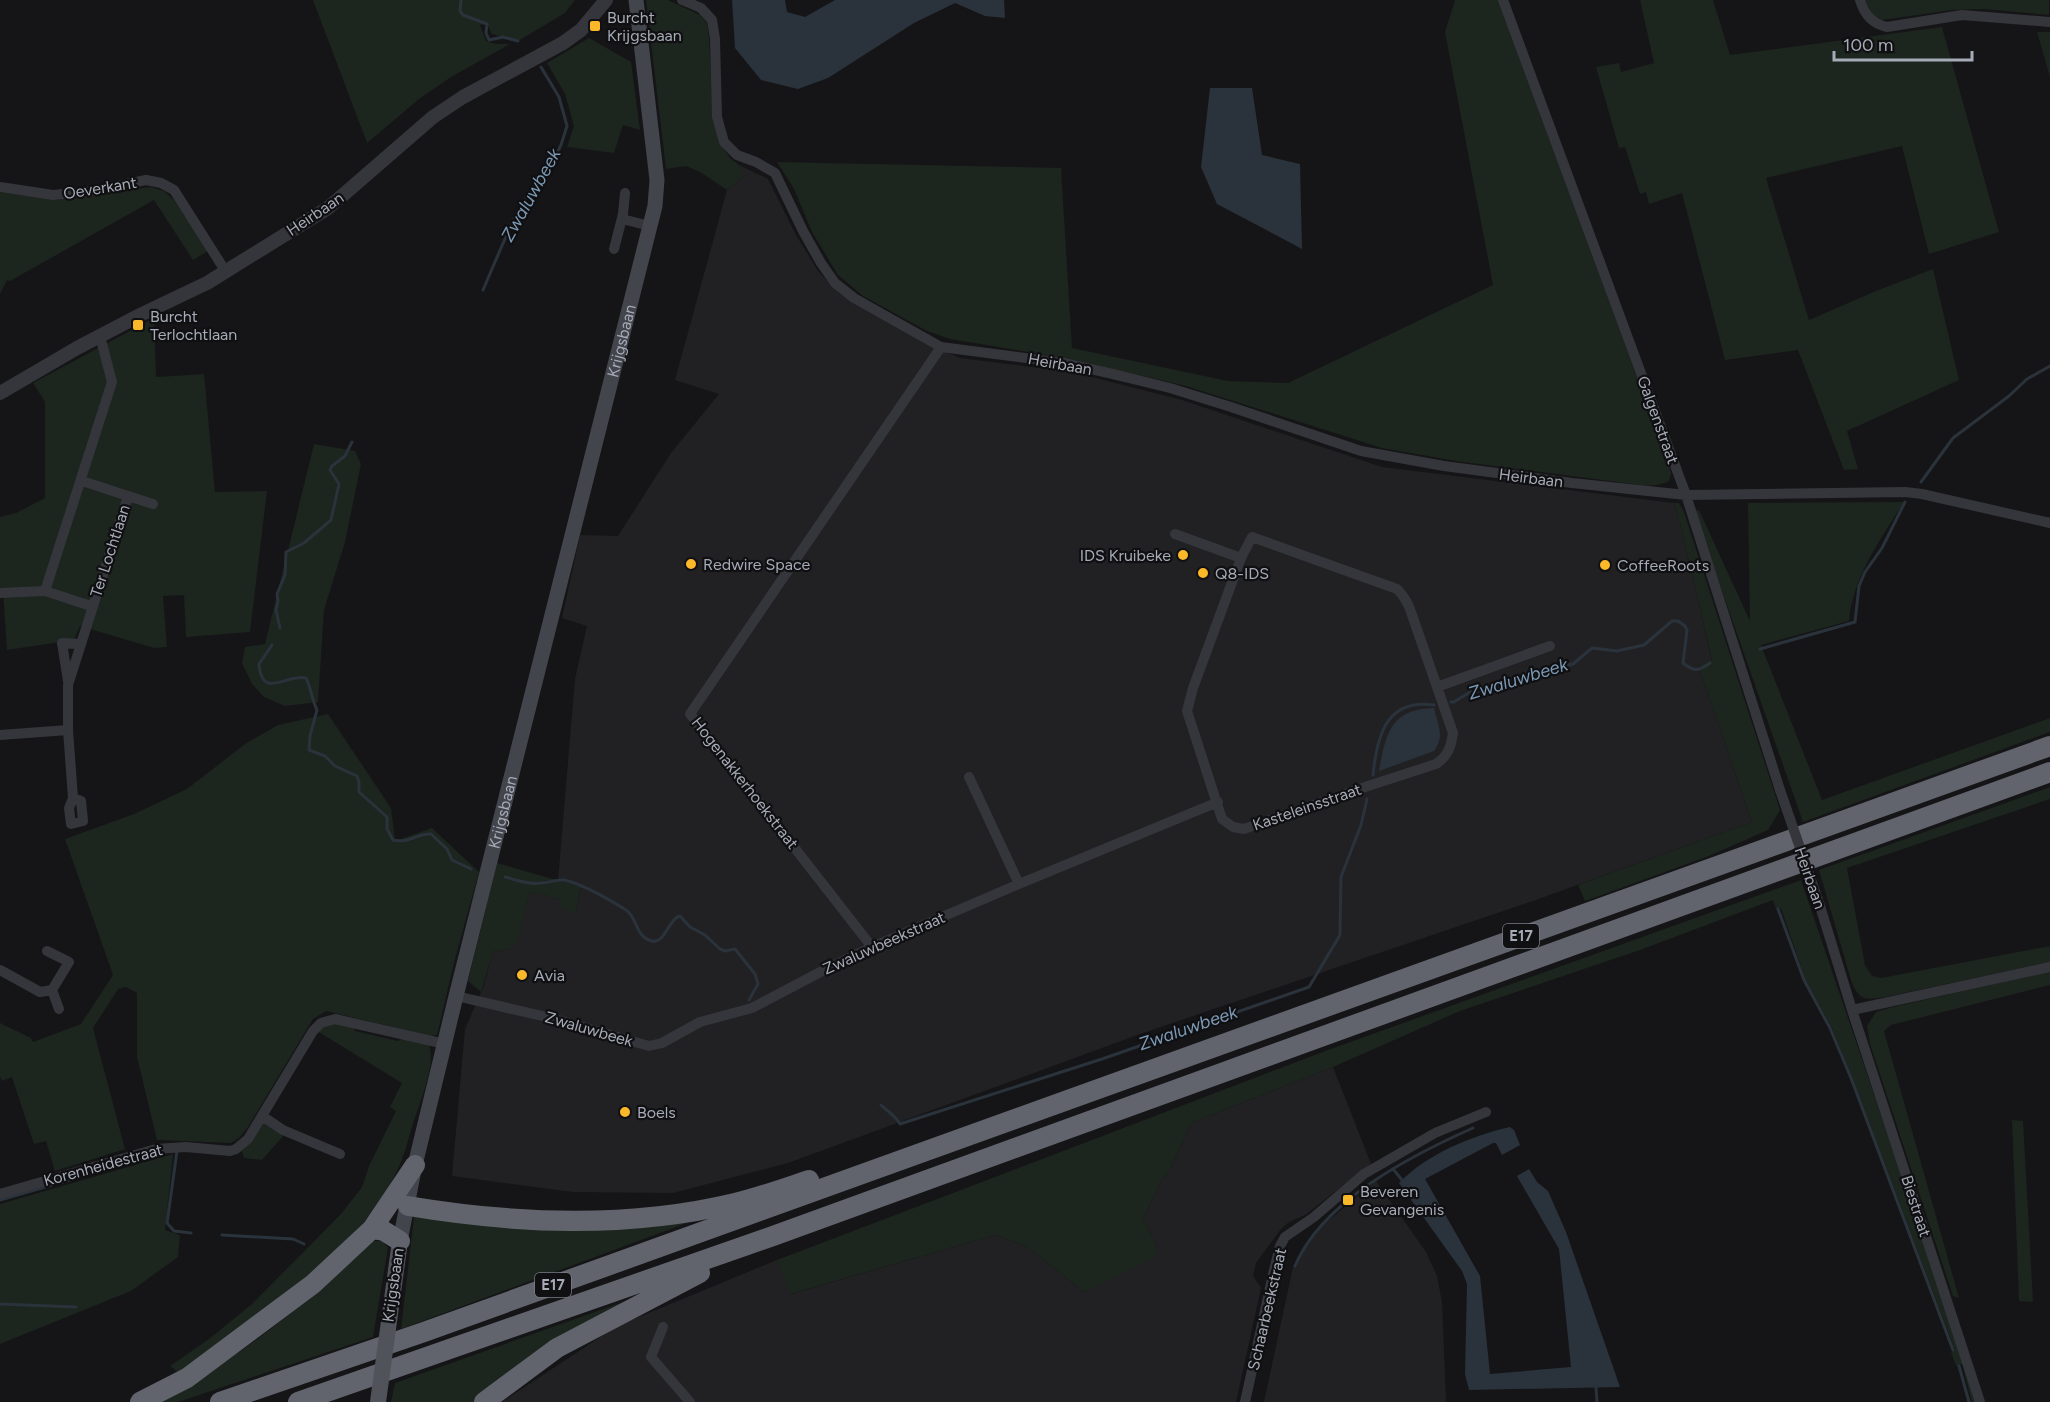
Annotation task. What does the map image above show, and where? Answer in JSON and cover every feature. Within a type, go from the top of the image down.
[{"type":"highway","name":"E17","points":[[220,1402],[424,1332],[2050,746]]},
{"type":"highway","name":"E17","points":[[298,1402],[773,1236],[2050,772]]},
{"type":"highway","points":[[140,1402],[187,1378],[312,1284],[372,1229],[415,1165]]},
{"type":"highway","points":[[408,1206],[444,1212],[561,1222],[632,1219],[678,1214],[736,1203],[853,1167],[885,1166]]},
{"type":"highway","points":[[372,1229],[384,1231],[400,1241]]},
{"type":"highway","points":[[484,1402],[558,1348],[640,1303],[773,1236]]},
{"type":"main road","name":"Krijgsbaan","points":[[378,1402],[400,1241],[415,1165],[655,206],[657,180],[636,0]]},
{"type":"street","name":"Heirbaan","points":[[0,393],[100,336],[226,272],[341,198],[433,117],[581,30],[606,0]]},
{"type":"street","name":"Heirbaan","points":[[682,0],[701,8],[712,20],[715,39],[717,117],[724,142],[736,155],[756,162],[775,173],[808,239],[835,283],[854,298],[941,347],[1064,363],[1170,388],[1361,451],[1503,475],[1686,495],[1852,1010]]},
{"type":"street","name":"Galgenstraat","points":[[1503,0],[1686,495]]},
{"type":"street","points":[[1860,0],[1863,11],[1879,25],[1887,27],[1962,15],[2050,22]]},
{"type":"street","name":"Oeverkant","points":[[0,187],[54,195],[93,191],[146,180],[161,183],[174,190],[226,272]]},
{"type":"street","points":[[614,249],[622,219],[625,193]]},
{"type":"street","points":[[622,219],[650,226]]},
{"type":"street","points":[[45,591],[112,382],[100,336]]},
{"type":"street","name":"Hogenakkerhoekstraat","points":[[872,947],[690,714],[941,347]]},
{"type":"street","name":"Ter Lochtlaan","points":[[82,481],[153,504]]},
{"type":"street","points":[[1686,495],[1905,492],[1923,494],[2050,523]]},
{"type":"street","name":"Ter Lochtlaan","points":[[68,685],[128,496]]},
{"type":"street","points":[[1175,534],[1241,558]]},
{"type":"street","name":"Kasteleinsstraat","points":[[1252,537],[1397,589],[1407,600],[1437,687],[1453,733],[1446,757],[1437,764],[1244,829],[1233,827],[1222,819],[1187,711],[1193,688],[1241,558],[1252,537]]},
{"type":"street","name":"Ter Lochtlaan","points":[[0,593],[45,591],[92,606]]},
{"type":"street","points":[[73,798],[68,730],[68,685],[62,643],[81,644]]},
{"type":"street","points":[[1437,687],[1550,646]]},
{"type":"street","points":[[0,735],[68,730]]},
{"type":"street","points":[[969,777],[1019,884]]},
{"type":"street","name":"Zwaluwbeekstraat","points":[[752,1008],[872,947],[1218,802]]},
{"type":"street","points":[[0,970],[40,992],[52,990],[69,962],[47,951]]},
{"type":"street","points":[[1852,1010],[2050,967]]},
{"type":"street","points":[[52,990],[59,1010]]},
{"type":"street","name":"Zwaluwbeek","points":[[456,996],[551,1018],[650,1046],[662,1043],[700,1022],[752,1008]]},
{"type":"street","name":"Biestraat","points":[[1852,1010],[1980,1402]]},
{"type":"street","name":"Korenheidestraat","points":[[0,1194],[156,1149],[172,1147],[230,1151],[236,1149],[248,1139],[313,1031],[326,1020],[335,1019],[445,1044]]},
{"type":"street","name":"Schaarbeekstraat","points":[[1245,1402],[1273,1274],[1280,1246],[1285,1237],[1314,1217],[1364,1174],[1435,1133],[1486,1112]]},
{"type":"street","points":[[262,1116],[283,1130],[340,1154]]},
{"type":"street","points":[[663,1327],[651,1357],[690,1402]]},
{"type":"shaded area","points":[[313,0],[575,0],[565,13],[518,41],[492,34],[487,24],[480,25],[486,41],[510,44],[451,77],[419,99],[367,143]]},
{"type":"shaded area","points":[[646,0],[668,0],[700,15],[707,23],[713,120],[721,145],[730,158],[739,165],[743,177],[727,190],[700,172],[686,166],[666,169]]},
{"type":"shaded area","points":[[732,0],[785,0],[787,12],[805,17],[835,0],[1004,0],[1005,18],[985,16],[955,3],[914,23],[828,78],[798,89],[761,80],[735,48]]},
{"type":"shaded area","points":[[1455,0],[1498,0],[1669,464],[1671,474],[1669,481],[1665,483],[1640,485],[1456,461],[1382,448],[1186,386],[1070,359],[950,339],[927,331],[863,296],[838,275],[812,232],[794,189],[777,162],[1061,168],[1072,348],[1228,381],[1288,383],[1493,285],[1445,32]]},
{"type":"shaded area","points":[[1640,0],[1713,0],[1730,55],[1942,27],[1999,232],[1929,254],[1902,146],[1766,178],[1809,320],[1933,269],[1959,380],[1847,431],[1858,469],[1844,470],[1798,350],[1725,360],[1682,193],[1649,204],[1646,192],[1640,194],[1625,147],[1619,148],[1596,67],[1619,63],[1621,72],[1654,63]]},
{"type":"shaded area","points":[[1865,0],[2049,0],[2049,15],[1984,9],[1952,10],[1882,20],[1873,16]]},
{"type":"shaded area","points":[[2037,32],[2050,32],[2050,77]]},
{"type":"shaded area","points":[[589,38],[631,62],[640,130],[623,125],[614,153],[567,147],[574,126],[565,94],[547,63]]},
{"type":"shaded area","points":[[1210,88],[1252,88],[1262,155],[1300,164],[1302,249],[1217,204],[1201,167]]},
{"type":"shaded area","points":[[739,165],[768,179],[796,235],[818,271],[839,293],[923,342],[960,358],[1072,372],[1182,400],[1382,467],[1674,503],[1712,661],[1698,665],[1752,822],[1533,901],[1140,1034],[788,1163],[673,1193],[573,1192],[452,1176],[465,1029],[483,988],[493,952],[509,949],[517,943],[530,892],[562,899],[576,913],[581,888],[558,881],[575,679],[587,626],[562,618],[580,535],[618,536],[671,453],[719,394],[675,380],[727,190],[743,177]]},
{"type":"shaded area","points":[[150,187],[164,191],[174,200],[208,251],[193,260],[154,200],[10,281],[7,280],[0,294],[0,192],[55,200]]},
{"type":"shaded area","points":[[154,318],[156,377],[204,374],[215,492],[267,491],[250,632],[186,637],[184,595],[163,596],[167,647],[154,648],[80,626],[74,640],[7,650],[3,590],[0,590],[0,517],[16,513],[45,498],[45,402],[33,383]]},
{"type":"shaded area","points":[[314,444],[355,451],[361,464],[345,542],[324,610],[318,702],[285,706],[264,697],[252,684],[242,663],[245,647],[265,644]]},
{"type":"shaded area","points":[[1904,502],[1862,573],[1849,621],[1761,645],[1822,800],[2050,718],[2050,732],[1803,822],[1694,511],[1699,510],[1750,621],[1748,503]]},
{"type":"shaded area","points":[[1674,503],[1679,503],[1684,512],[1780,810],[1768,830],[1709,856],[1585,901],[1578,885],[1752,822],[1698,665],[1712,660]]},
{"type":"shaded area","points":[[1434,708],[1440,735],[1434,751],[1379,771],[1388,735],[1399,719],[1419,709]]},
{"type":"shaded area","points":[[328,714],[391,808],[395,841],[432,828],[479,872],[437,1035],[430,1036],[326,1011],[313,1019],[248,1127],[239,1138],[231,1143],[157,1140],[137,1057],[137,993],[126,987],[118,989],[93,1028],[125,1149],[55,1171],[46,1141],[34,1144],[12,1077],[2,1081],[0,1077],[0,1023],[31,1038],[33,1042],[81,1024],[113,975],[65,839],[134,814],[187,789],[245,744],[278,725]]},
{"type":"shaded area","points":[[2050,787],[2050,799],[1847,868],[1865,965],[1872,976],[1881,978],[2050,946],[2050,962],[1885,997],[1872,999],[1860,995],[1851,980],[1819,870]]},
{"type":"shaded area","points":[[497,863],[581,887],[576,913],[560,908],[561,899],[530,892],[517,944],[509,949],[493,952],[481,992],[468,981]]},
{"type":"shaded area","points":[[1801,880],[1977,1402],[1972,1402],[1962,1364],[1956,1366],[1951,1352],[1955,1350],[1832,1028],[1805,979],[1781,908],[1776,909],[1773,900],[1640,950],[1460,1011],[1333,1067],[1191,1123],[1169,1172],[1161,1181],[1143,1219],[1158,1249],[1154,1258],[1084,1292],[1028,1247],[995,1235],[790,1294],[777,1260],[1328,1050]]},
{"type":"shaded area","points":[[2050,971],[2050,985],[1891,1025],[1884,1031],[1959,1298],[1953,1296],[1870,1044],[1867,1026],[1876,1012],[1889,1008]]},
{"type":"shaded area","points":[[335,1021],[353,1026],[355,1031],[398,1041],[404,1038],[429,1045],[431,1061],[427,1080],[395,1175],[377,1206],[328,1261],[270,1310],[180,1374],[170,1366],[209,1339],[252,1304],[341,1214],[362,1187],[369,1166],[396,1111],[390,1107],[402,1083],[317,1031]]},
{"type":"shaded area","points":[[1333,1067],[1371,1164],[1305,1215],[1289,1222],[1281,1229],[1256,1263],[1253,1276],[1261,1288],[1236,1402],[502,1402],[617,1326],[777,1260],[791,1294],[995,1235],[1028,1247],[1084,1292],[1158,1249],[1143,1219],[1161,1181],[1169,1172],[1191,1123]]},
{"type":"shaded area","points":[[2012,1120],[2023,1121],[2033,1302],[2019,1301]]},
{"type":"shaded area","points":[[263,1123],[284,1135],[262,1160],[244,1158],[242,1151]]},
{"type":"shaded area","points":[[1510,1127],[1514,1130],[1520,1145],[1502,1155],[1496,1143],[1493,1143],[1425,1179],[1480,1276],[1490,1374],[1571,1367],[1559,1249],[1517,1176],[1529,1169],[1537,1182],[1548,1191],[1566,1232],[1620,1387],[1469,1390],[1465,1374],[1467,1284],[1462,1271],[1399,1183],[1423,1163],[1450,1147],[1480,1135]]},
{"type":"shaded area","points":[[173,1154],[165,1230],[180,1235],[178,1257],[131,1291],[0,1344],[0,1204]]},
{"type":"shaded area","points":[[1376,1181],[1426,1252],[1437,1276],[1442,1302],[1446,1402],[1264,1402],[1293,1267],[1296,1267],[1307,1243],[1323,1225]]},
{"type":"shaded area","points":[[722,1210],[401,1329],[414,1217],[421,1213]]},
{"type":"shaded area","points":[[368,1241],[382,1241],[388,1248],[373,1337],[178,1402],[153,1402],[206,1373],[271,1329]]},
{"type":"shaded area","points":[[640,1296],[477,1402],[391,1402],[395,1383]]},
{"type":"waterway","name":"Zwaluwbeek","points":[[461,0],[460,11],[463,15],[487,24],[486,33],[489,40],[503,37],[518,41]]},
{"type":"waterway","name":"Zwaluwbeek","points":[[483,290],[513,220],[532,188],[551,165],[567,126],[559,97],[541,67]]},
{"type":"waterway","name":"Zwaluwbeek","points":[[1921,482],[1953,438],[2009,396],[2027,379],[2050,366]]},
{"type":"waterway","name":"Zwaluwbeek","points":[[280,628],[276,610],[277,594],[285,575],[286,552],[304,543],[331,520],[339,484],[330,470],[345,456],[352,442]]},
{"type":"waterway","name":"Zwaluwbeek","points":[[1760,649],[1855,622],[1859,586],[1865,572],[1882,548],[1905,502]]},
{"type":"waterway","name":"Zwaluwbeek","points":[[1451,702],[1478,687],[1503,684],[1526,673],[1573,664],[1592,648],[1617,651],[1644,645],[1672,621],[1678,621],[1687,630],[1683,663],[1696,669],[1703,668],[1710,663]]},
{"type":"waterway","name":"Zwaluwbeek","points":[[272,645],[259,664],[265,681],[276,683],[299,677],[306,678],[309,686],[317,710],[309,750],[325,756],[335,766],[357,776],[359,792],[387,817],[387,829],[393,840],[403,841],[431,834],[447,849],[452,860],[471,869]]},
{"type":"waterway","name":"Zwaluwbeek","points":[[1373,775],[1377,747],[1387,723],[1405,708],[1418,704],[1434,705]]},
{"type":"waterway","name":"Zwaluwbeek","points":[[881,1105],[900,1124],[1102,1059],[1309,987],[1340,935],[1341,877],[1361,825],[1367,799]]},
{"type":"waterway","name":"Zwaluwbeek","points":[[505,877],[532,883],[564,880],[579,885],[630,913],[642,936],[652,941],[660,939],[673,921],[680,916],[690,927],[705,935],[720,949],[725,951],[735,949],[755,974],[758,984],[749,1000]]},
{"type":"waterway","points":[[1778,909],[1804,980],[1830,1028],[1851,1078],[1953,1350]]},
{"type":"waterway","points":[[1295,1266],[1308,1243],[1347,1201],[1397,1166],[1473,1128]]},
{"type":"waterway","points":[[177,1151],[167,1223],[174,1231],[191,1233]]},
{"type":"waterway","points":[[0,1200],[159,1154]]},
{"type":"waterway","points":[[1393,1169],[1402,1180]]},
{"type":"waterway","points":[[222,1235],[293,1239],[304,1244]]},
{"type":"waterway","points":[[0,1304],[76,1307]]},
{"type":"waterway","points":[[1959,1366],[1969,1402]]},
{"type":"waterway","points":[[1596,1387],[1597,1402]]},
{"type":"place","name":"Burcht Krijgsbaan","points":[[595,26]]},
{"type":"place","name":"Burcht Terlochtlaan","points":[[138,325]]},
{"type":"place","name":"IDS Kruibeke","points":[[1183,555]]},
{"type":"place","name":"Redwire Space","points":[[691,564]]},
{"type":"place","name":"CoffeeRoots","points":[[1605,565]]},
{"type":"place","name":"Q8-IDS","points":[[1203,573]]},
{"type":"place","name":"Avia","points":[[522,975]]},
{"type":"place","name":"Boels","points":[[625,1112]]},
{"type":"place","name":"Beveren Gevangenis","points":[[1348,1200]]}]
